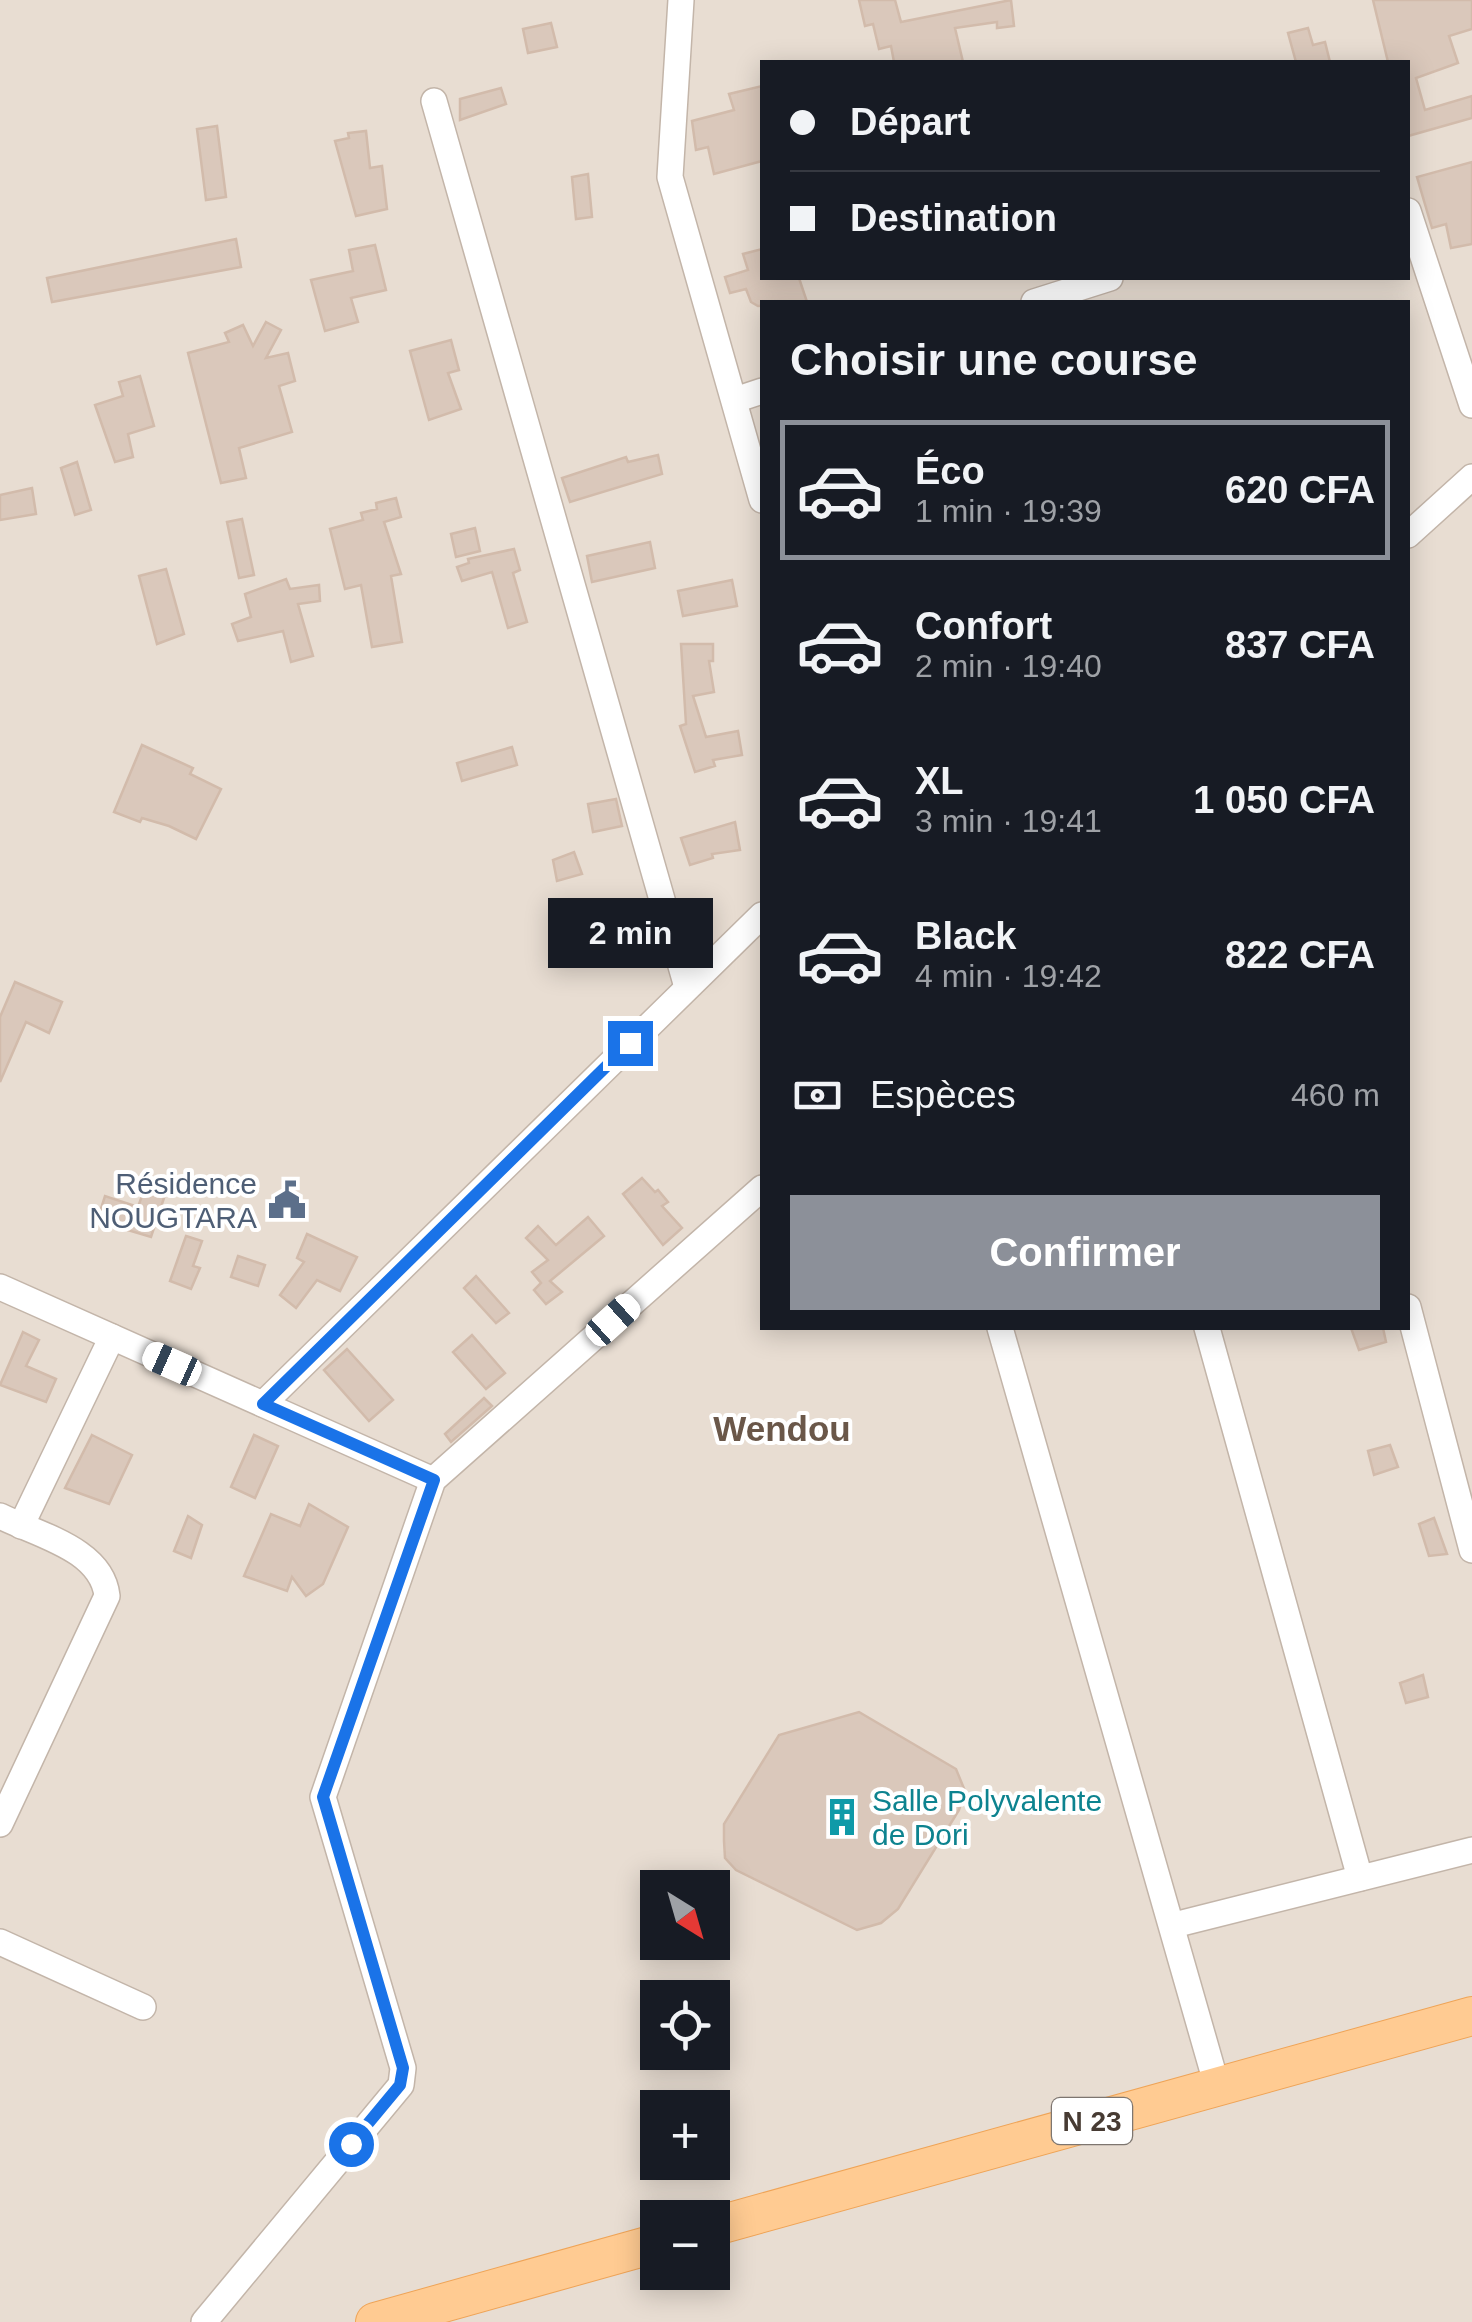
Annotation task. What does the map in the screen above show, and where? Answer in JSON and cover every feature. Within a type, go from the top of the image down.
[{"type":"main road","name":"N 23","points":[[730,2222],[1472,2016]]},
{"type":"main road","points":[[375,2322],[640,2248]]},
{"type":"street","points":[[682,0],[670,177],[760,493]]},
{"type":"street","points":[[434,100],[687,988]]},
{"type":"street","points":[[1410,217],[1472,405]]},
{"type":"street","points":[[1040,300],[1104,280]]},
{"type":"street","points":[[735,400],[760,392]]},
{"type":"street","points":[[1410,533],[1472,477]]},
{"type":"street","points":[[263,1404],[760,917]]},
{"type":"street","points":[[204,2322],[400,2085],[403,2068],[323,1797],[434,1480],[760,1190]]},
{"type":"street","points":[[0,1287],[434,1480]]},
{"type":"street","points":[[1410,1315],[1472,1550]]},
{"type":"street","points":[[1001,1330],[1218,2086]]},
{"type":"street","points":[[1208,1330],[1360,1878]]},
{"type":"street","points":[[0,1824],[108,1596],[106,1577],[92,1560],[10,1521],[112,1337]]},
{"type":"street","points":[[1174,1925],[1472,1850]]},
{"type":"street","points":[[0,1942],[144,2007]]},
{"type":"shaded area","points":[[0,0],[1472,0],[1472,2322],[0,2322]]},
{"type":"building","points":[[859,0],[895,0],[901,22],[1011,0],[1014,26],[997,28],[997,22],[955,28],[963,60],[894,60],[891,46],[879,49],[873,24],[865,26]]},
{"type":"building","points":[[1373,0],[1472,0],[1472,29],[1449,36],[1458,63],[1416,78],[1425,110],[1472,96],[1472,118],[1410,135],[1410,60],[1388,60]]},
{"type":"building","points":[[551,23],[557,47],[528,53],[523,29]]},
{"type":"building","points":[[1308,28],[1313,45],[1325,42],[1330,60],[1295,60],[1288,33]]},
{"type":"building","points":[[760,86],[760,162],[714,174],[708,147],[696,150],[692,121],[734,110],[729,94]]},
{"type":"building","points":[[501,88],[506,104],[460,120],[460,99]]},
{"type":"building","points":[[217,126],[226,197],[206,200],[197,129]]},
{"type":"building","points":[[366,131],[370,168],[382,166],[387,209],[356,216],[335,141],[349,138],[348,133]]},
{"type":"building","points":[[1472,162],[1472,244],[1451,248],[1446,224],[1432,228],[1417,177]]},
{"type":"building","points":[[588,174],[592,217],[576,219],[572,177]]},
{"type":"building","points":[[236,239],[241,267],[52,302],[47,278]]},
{"type":"building","points":[[375,245],[386,290],[351,298],[358,322],[325,331],[311,280],[353,271],[349,250]]},
{"type":"building","points":[[760,250],[760,280],[800,280],[806,300],[760,300],[758,306],[751,302],[746,289],[730,293],[725,277],[748,270],[743,254]]},
{"type":"building","points":[[266,322],[281,330],[266,358],[288,353],[295,381],[279,386],[292,432],[239,448],[246,478],[221,483],[188,353],[229,342],[225,333],[243,325],[253,346]]},
{"type":"building","points":[[451,340],[459,370],[448,373],[461,409],[429,420],[410,351]]},
{"type":"building","points":[[140,376],[154,426],[128,434],[133,457],[115,462],[95,405],[123,396],[119,382]]},
{"type":"building","points":[[658,455],[662,474],[570,502],[562,478],[626,457],[628,462]]},
{"type":"building","points":[[77,462],[91,510],[75,515],[61,468]]},
{"type":"building","points":[[32,488],[36,514],[0,520],[0,495]]},
{"type":"building","points":[[396,498],[401,517],[384,522],[401,574],[391,576],[402,642],[372,647],[361,585],[345,589],[330,529],[363,520],[361,513],[377,509],[376,503]]},
{"type":"building","points":[[242,519],[254,575],[239,578],[227,522]]},
{"type":"building","points":[[475,528],[480,551],[456,557],[451,534]]},
{"type":"building","points":[[650,542],[655,568],[592,582],[587,556]]},
{"type":"building","points":[[514,549],[520,570],[513,573],[527,622],[508,628],[492,572],[462,581],[457,567],[469,563],[468,559]]},
{"type":"building","points":[[166,569],[184,634],[157,644],[139,576]]},
{"type":"building","points":[[286,579],[290,589],[319,585],[320,601],[298,604],[313,656],[291,662],[283,631],[238,641],[232,624],[251,617],[245,594]]},
{"type":"building","points":[[732,580],[737,606],[683,616],[678,591]]},
{"type":"building","points":[[681,644],[713,644],[713,661],[709,661],[714,692],[693,696],[706,737],[738,731],[742,755],[713,760],[715,766],[695,772],[680,726],[686,724]]},
{"type":"building","points":[[142,745],[193,768],[190,774],[221,789],[196,839],[169,826],[142,818],[140,822],[114,812]]},
{"type":"building","points":[[512,747],[517,765],[462,781],[457,763]]},
{"type":"building","points":[[616,799],[622,826],[593,832],[588,804]]},
{"type":"building","points":[[735,822],[740,850],[712,854],[713,858],[690,865],[681,838]]},
{"type":"building","points":[[574,852],[582,874],[557,881],[553,860]]},
{"type":"building","points":[[15,982],[62,1002],[49,1033],[26,1022],[0,1082],[0,1017]]},
{"type":"building","points":[[642,1178],[668,1202],[662,1206],[682,1228],[663,1245],[623,1194]]},
{"type":"building","points":[[148,1179],[168,1186],[151,1237],[97,1221],[105,1196],[138,1207]]},
{"type":"building","points":[[588,1217],[604,1236],[550,1281],[562,1292],[546,1304],[534,1290],[541,1283],[532,1272],[548,1260],[526,1238],[538,1226],[556,1245]]},
{"type":"building","points":[[307,1234],[357,1257],[340,1291],[317,1280],[296,1308],[280,1295],[304,1262],[297,1258]]},
{"type":"building","points":[[186,1236],[202,1241],[193,1266],[200,1268],[191,1289],[170,1281]]},
{"type":"building","points":[[238,1256],[265,1265],[258,1286],[231,1277]]},
{"type":"building","points":[[476,1276],[509,1313],[496,1323],[464,1288]]},
{"type":"building","points":[[1352,1330],[1383,1330],[1386,1342],[1359,1350]]},
{"type":"building","points":[[23,1332],[39,1340],[26,1366],[56,1379],[46,1402],[0,1385]]},
{"type":"building","points":[[472,1335],[505,1373],[486,1389],[453,1352]]},
{"type":"building","points":[[347,1349],[393,1400],[369,1421],[324,1370]]},
{"type":"building","points":[[484,1398],[492,1406],[451,1442],[445,1434]]},
{"type":"building","points":[[92,1435],[132,1455],[109,1504],[65,1488]]},
{"type":"building","points":[[254,1435],[278,1446],[255,1498],[231,1487]]},
{"type":"building","points":[[1390,1445],[1398,1467],[1374,1475],[1368,1451]]},
{"type":"building","points":[[309,1504],[348,1527],[323,1584],[306,1596],[292,1577],[287,1591],[244,1576],[271,1514],[300,1526]]},
{"type":"building","points":[[188,1516],[202,1525],[191,1558],[174,1551]]},
{"type":"building","points":[[1434,1518],[1447,1554],[1429,1556],[1419,1524]]},
{"type":"building","points":[[1423,1675],[1428,1697],[1406,1703],[1400,1683]]},
{"type":"building","name":"Salle Polyvalente de Dori","points":[[859,1712],[956,1769],[965,1791],[959,1810],[898,1909],[881,1923],[857,1930],[736,1870],[725,1858],[724,1824],[779,1735]]},
{"type":"place","name":"Résidence NOUGTARA","points":[[287,1200]]},
{"type":"place","name":"Salle Polyvalente de Dori","points":[[842,1817]]},
{"type":"district","name":"Wendou","points":[[782,1428]]},
{"type":"route","points":[[351,2144],[400,2085],[403,2068],[323,1797],[434,1480],[263,1404],[630,1043]]}]
